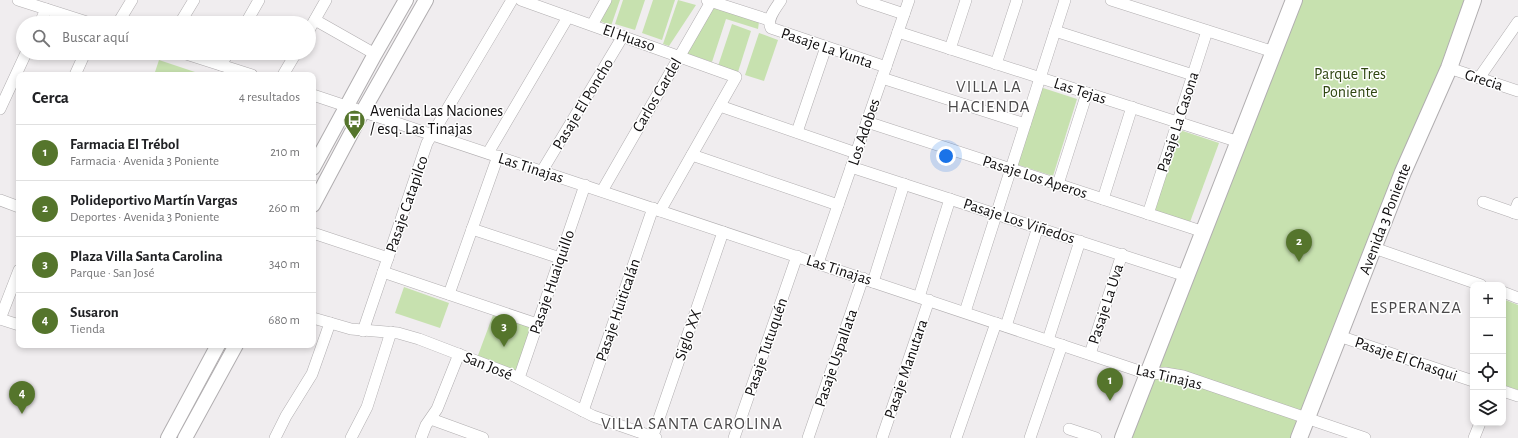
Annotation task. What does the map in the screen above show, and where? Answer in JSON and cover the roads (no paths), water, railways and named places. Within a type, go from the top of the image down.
[{"type":"main road","name":"Avenida 3 Poniente","points":[[1299,438],[1416,140],[1449,68],[1473,0]]},
{"type":"main road","points":[[1123,438],[1274,52],[1292,1]]},
{"type":"street","points":[[18,0],[68,16]]},
{"type":"street","points":[[122,16],[132,0]]},
{"type":"street","points":[[184,16],[194,0]]},
{"type":"street","points":[[250,16],[259,0]]},
{"type":"street","points":[[316,18],[326,0]]},
{"type":"street","points":[[316,162],[406,0]]},
{"type":"street","points":[[316,199],[363,111],[426,0]]},
{"type":"street","name":"Pasaje Catapilco","points":[[363,331],[432,134],[512,0]]},
{"type":"street","name":"El Huaso","points":[[521,0],[736,77]]},
{"type":"street","points":[[592,25],[606,0]]},
{"type":"street","name":"Pasaje La Yunta","points":[[710,0],[770,20],[769,25],[773,29],[826,47],[884,72],[1025,124]]},
{"type":"street","name":"Carlos Gardel","points":[[602,191],[680,56],[710,0]]},
{"type":"street","points":[[770,20],[781,0]]},
{"type":"street","points":[[862,0],[904,14]]},
{"type":"street","name":"Los Adobes","points":[[818,263],[909,0]]},
{"type":"street","points":[[950,49],[966,0]]},
{"type":"street","points":[[996,64],[1017,0]]},
{"type":"street","points":[[965,312],[1065,0]]},
{"type":"street","points":[[1111,0],[1274,52]]},
{"type":"street","points":[[43,16],[46,9]]},
{"type":"street","points":[[449,294],[472,229],[493,155],[568,16]]},
{"type":"street","points":[[316,21],[375,54]]},
{"type":"street","points":[[1479,78],[1518,22]]},
{"type":"street","points":[[1055,30],[1193,75]]},
{"type":"street","name":"Pasaje La Casona","points":[[1148,214],[1207,31]]},
{"type":"street","name":"Las Tejas","points":[[898,32],[1239,142]]},
{"type":"street","name":"Pasaje El Poncho","points":[[542,171],[623,36]]},
{"type":"street","points":[[797,132],[826,47]]},
{"type":"street","points":[[17,72],[23,60]]},
{"type":"street","points":[[76,72],[82,60]]},
{"type":"street","points":[[206,60],[243,72]]},
{"type":"street","points":[[221,65],[224,60]]},
{"type":"street","points":[[285,72],[292,60]]},
{"type":"street","name":"Grecia","points":[[1449,68],[1518,91]]},
{"type":"street","points":[[0,109],[16,75]]},
{"type":"street","name":"Pasaje Huiticalán","points":[[583,411],[657,209],[692,156],[736,77]]},
{"type":"street","points":[[1058,184],[1087,93]]},
{"type":"street","name":"Las Tinajas","points":[[316,96],[1148,374],[1165,373],[1183,376],[1365,438]]},
{"type":"street","points":[[720,106],[856,152]]},
{"type":"street","points":[[1102,199],[1132,107]]},
{"type":"street","name":"Pasaje Los Aperos","points":[[867,122],[1204,232]]},
{"type":"street","points":[[692,156],[838,205]]},
{"type":"street","name":"Pasaje Los Viñedos","points":[[851,167],[1186,276]]},
{"type":"street","name":"Pasaje Uspallata","points":[[808,438],[904,184]]},
{"type":"street","name":"Pasaje Huaiquillo","points":[[519,378],[585,185]]},
{"type":"street","name":"Pasaje Manutara","points":[[882,438],[924,299],[950,199]]},
{"type":"street","points":[[0,200],[16,204]]},
{"type":"street","points":[[1483,202],[1517,210]]},
{"type":"street","points":[[956,438],[1038,227]]},
{"type":"street","points":[[472,229],[560,258]]},
{"type":"street","name":"Siglo XX","points":[[653,437],[723,232]]},
{"type":"street","points":[[316,234],[388,258]]},
{"type":"street","points":[[1048,340],[1080,241]]},
{"type":"street","points":[[1374,248],[1472,282]]},
{"type":"street","name":"Pasaje La Uva","points":[[1090,354],[1122,254]]},
{"type":"street","name":"Pasaje Tutuquén","points":[[734,438],[797,256]]},
{"type":"street","points":[[383,272],[538,324]]},
{"type":"street","points":[[16,278],[0,319],[16,325]]},
{"type":"street","points":[[1506,293],[1518,298]]},
{"type":"street","name":"San José","points":[[316,319],[363,331],[391,332],[412,336],[519,378],[583,411],[604,420],[653,437]]},
{"type":"street","points":[[275,438],[286,416],[312,374],[330,323]]},
{"type":"street","points":[[351,438],[367,407],[391,332]]},
{"type":"street","name":"Pasaje El Chasqui","points":[[1339,336],[1470,380]]},
{"type":"street","points":[[1030,438],[1062,345]]},
{"type":"street","points":[[168,438],[216,348]]},
{"type":"street","points":[[185,438],[234,348]]},
{"type":"street","points":[[421,438],[426,425],[437,409],[459,354]]},
{"type":"street","points":[[1506,392],[1518,396]]},
{"type":"street","points":[[431,419],[483,438]]},
{"type":"street","points":[[1474,438],[1479,426]]},
{"type":"street","points":[[1070,429],[1096,438]]},
{"type":"place","name":"Avenida Las Naciones / esq. Las Tinajas","points":[[355,140]]},
{"type":"place","name":"Polideportivo Martín Vargas","points":[[1299,262]]},
{"type":"place","name":"Plaza Villa Santa Carolina","points":[[504,347]]},
{"type":"place","name":"Farmacia El Trébol","points":[[1110,401]]},
{"type":"place","name":"Susaron","points":[[22,414]]},
{"type":"district","name":"VILLA LA HACIENDA","points":[[989,96]]},
{"type":"district","name":"ESPERANZA","points":[[1416,307]]},
{"type":"district","name":"VILLA SANTA CAROLINA","points":[[692,423]]},
{"type":"park label","name":"Parque Tres Poniente","points":[[1350,83]]}]
